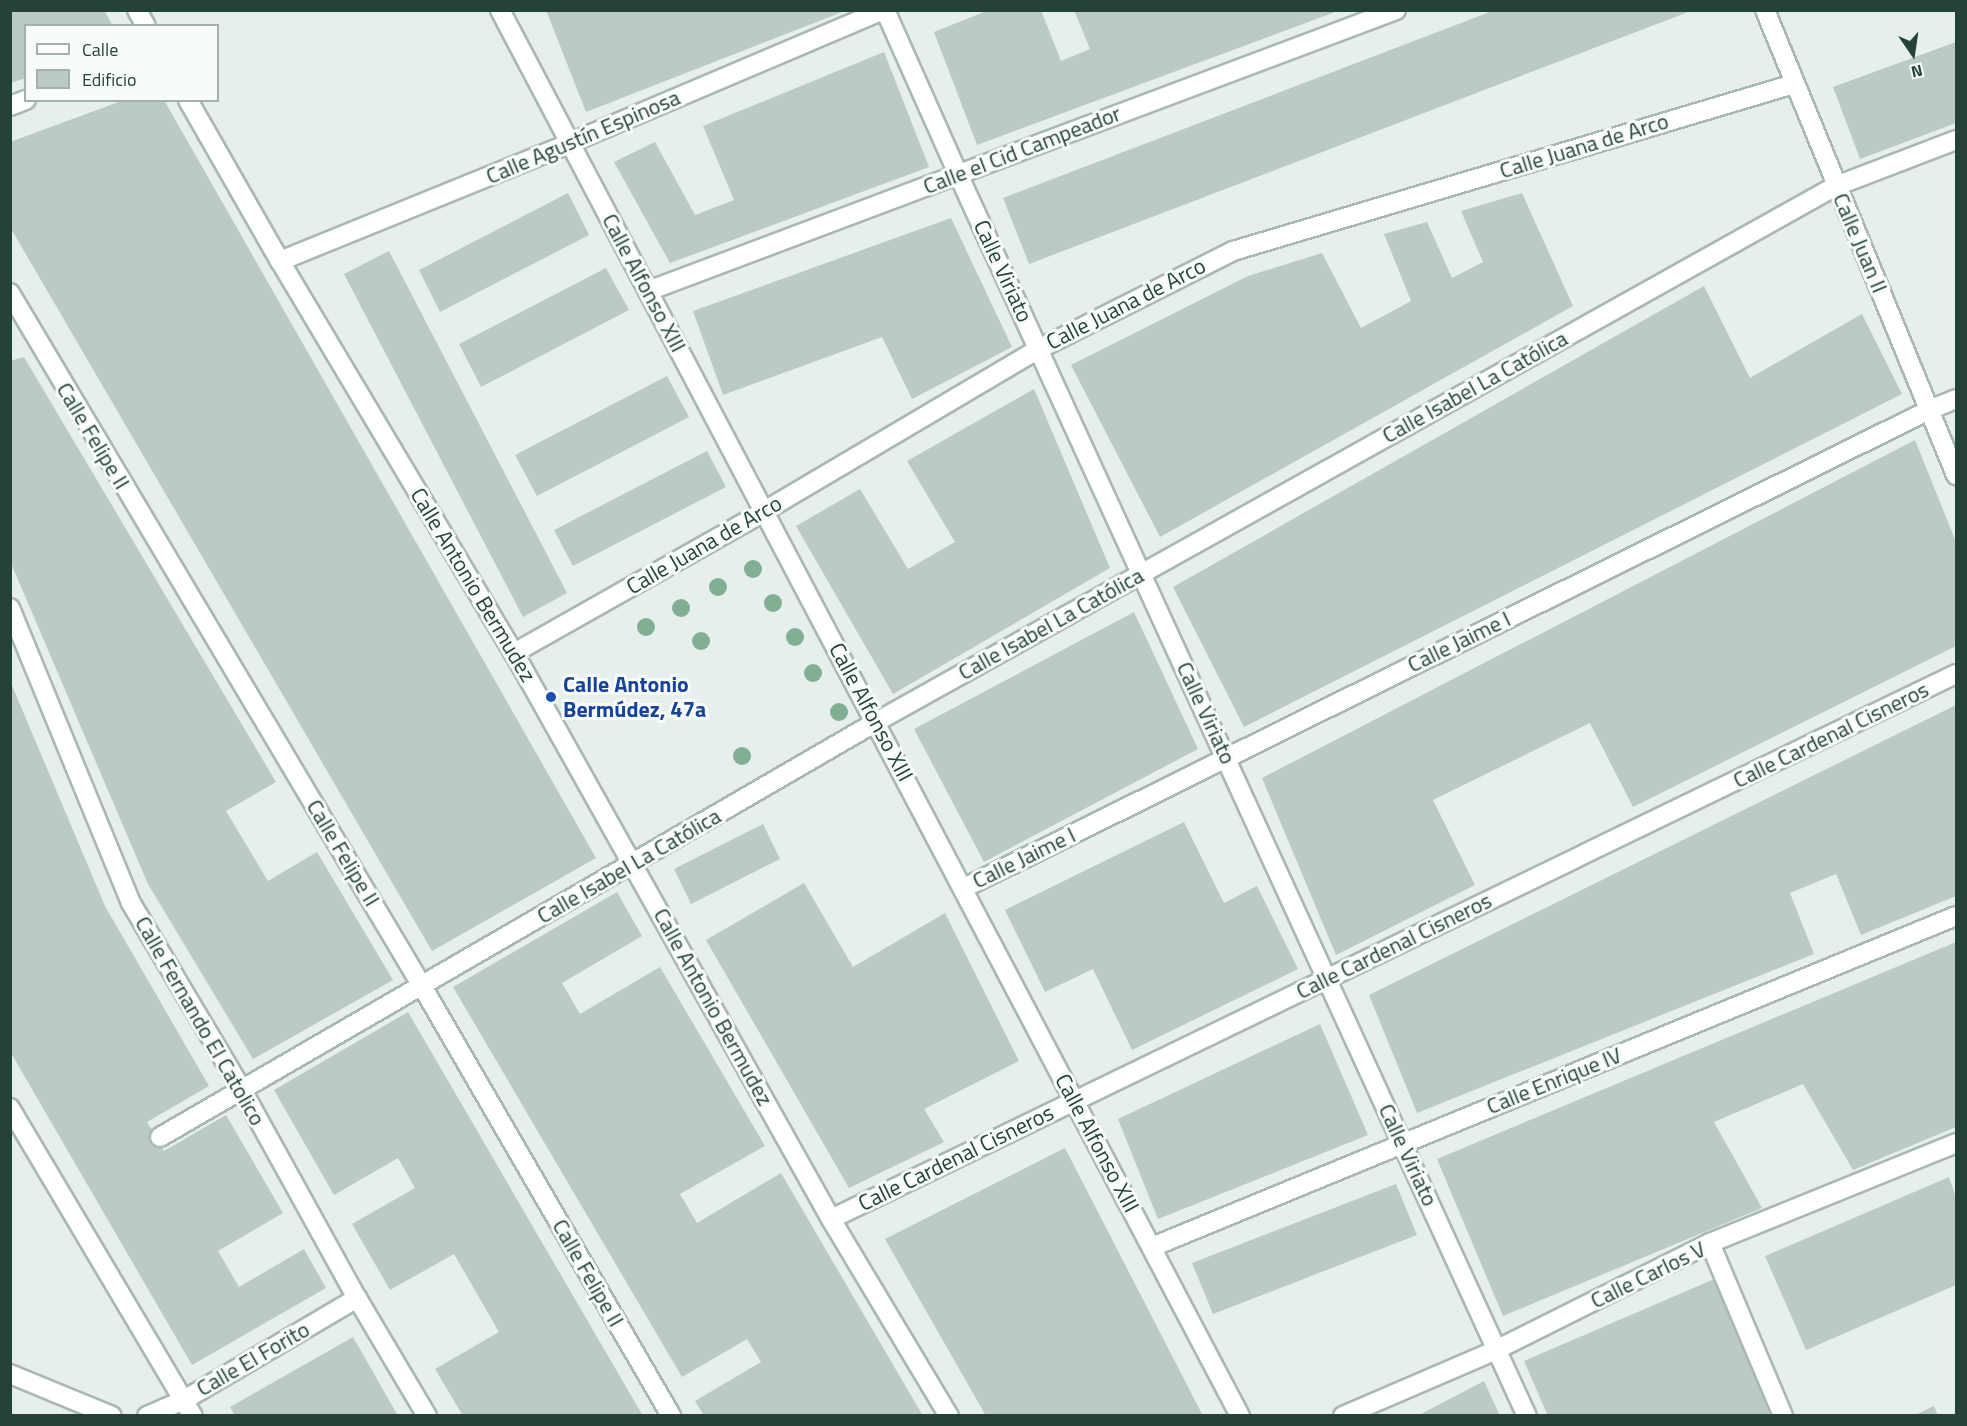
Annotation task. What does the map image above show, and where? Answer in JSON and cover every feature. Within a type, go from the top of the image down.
[{"type":"street","points":[[137,10],[145,24]]},
{"type":"street","name":"Calle Alfonso XIII","points":[[500,10],[1240,1416]]},
{"type":"street","name":"Calle Agustín Espinosa","points":[[280,261],[570,143],[885,10]]},
{"type":"street","name":"Calle Viriato","points":[[885,10],[957,174],[1227,757],[1527,1416]]},
{"type":"street","name":"Calle el Cid Campeador","points":[[648,291],[1396,10]]},
{"type":"street","name":"Calle Juan II","points":[[1765,10],[1956,475]]},
{"type":"street","name":"Calle Juana de Arco","points":[[514,653],[765,511],[1039,349],[1233,251],[1794,84]]},
{"type":"street","name":"Calle Antonio Bermudez","points":[[189,102],[280,261],[514,653],[634,863],[831,1219],[949,1416]]},
{"type":"street","name":"Calle Isabel La Católica","points":[[160,1137],[876,722],[1836,186],[1956,140]]},
{"type":"street","name":"Calle Felipe II","points":[[10,293],[422,986],[671,1416]]},
{"type":"street","name":"Calle Jaime I","points":[[964,888],[1929,410],[1956,399]]},
{"type":"street","name":"Calle Fernando El Catolico","points":[[10,608],[131,903],[242,1090],[357,1298],[427,1416]]},
{"type":"street","name":"Calle Cardenal Cisneros","points":[[831,1219],[1956,674]]},
{"type":"street","name":"Calle Enrique IV","points":[[1152,1247],[1956,916]]},
{"type":"street","points":[[10,1108],[188,1408]]},
{"type":"street","name":"Calle Carlos V","points":[[1343,1416],[1496,1350],[1710,1243],[1956,1143]]},
{"type":"street","points":[[1710,1243],[1783,1416]]},
{"type":"street","name":"Calle El Forito","points":[[147,1416],[188,1408],[357,1298]]},
{"type":"street","points":[[10,1374],[112,1416]]},
{"type":"building","points":[[10,10],[104,10],[112,24],[24,24],[24,79],[10,83]]},
{"type":"building","points":[[546,10],[845,10],[845,11],[586,112]]},
{"type":"building","points":[[989,10],[1041,10],[1061,61],[1090,49],[1074,10],[1338,11],[977,145],[934,32]]},
{"type":"building","points":[[1495,10],[1691,11],[1029,264],[1003,198]]},
{"type":"building","points":[[1956,42],[1956,123],[1860,159],[1833,87]]},
{"type":"building","points":[[884,52],[929,167],[670,263],[614,162],[655,142],[695,215],[734,200],[703,126]]},
{"type":"building","points":[[119,102],[165,102],[596,858],[432,951],[10,227],[10,142]]},
{"type":"building","points":[[568,193],[589,235],[440,312],[419,270]]},
{"type":"building","points":[[1522,193],[1573,306],[1160,537],[1071,365],[1248,276],[1322,253],[1361,328],[1411,301],[1384,234],[1427,222],[1452,278],[1483,262],[1461,211]]},
{"type":"building","points":[[951,218],[1012,347],[912,399],[882,337],[723,395],[693,311]]},
{"type":"building","points":[[389,251],[567,593],[523,617],[344,274]]},
{"type":"building","points":[[606,268],[629,310],[481,387],[459,344]]},
{"type":"building","points":[[1704,286],[1750,378],[1862,314],[1902,394],[1244,727],[1173,587]]},
{"type":"building","points":[[24,357],[276,782],[226,811],[268,881],[317,852],[393,980],[253,1059],[148,884],[10,561],[10,361]]},
{"type":"building","points":[[667,376],[689,417],[537,496],[515,455]]},
{"type":"building","points":[[1034,389],[1110,568],[893,694],[796,526],[860,489],[908,569],[955,542],[907,461]]},
{"type":"building","points":[[1915,440],[1956,542],[1956,646],[1633,807],[1590,723],[1433,800],[1475,885],[1336,955],[1262,778]]},
{"type":"building","points":[[707,451],[726,487],[573,566],[554,530]]},
{"type":"building","points":[[1134,612],[1198,749],[984,862],[914,729]]},
{"type":"building","points":[[11,683],[105,906],[209,1086],[147,1122],[164,1151],[226,1115],[283,1213],[218,1251],[239,1287],[304,1249],[326,1288],[192,1365],[11,1053]]},
{"type":"building","points":[[1956,705],[1956,896],[1861,935],[1836,874],[1790,893],[1814,954],[1417,1113],[1369,995]]},
{"type":"building","points":[[1184,822],[1224,903],[1257,886],[1298,969],[1132,1050],[1093,969],[1045,992],[1005,910]]},
{"type":"building","points":[[763,824],[780,859],[691,904],[674,869]]},
{"type":"building","points":[[804,883],[853,967],[945,913],[1019,1061],[924,1109],[944,1142],[849,1188],[706,940]]},
{"type":"building","points":[[617,892],[642,936],[562,983],[580,1014],[660,967],[765,1146],[680,1194],[697,1223],[781,1173],[923,1416],[704,1416],[695,1401],[761,1362],[747,1339],[682,1377],[453,987]]},
{"type":"building","points":[[1956,942],[1956,1127],[1853,1170],[1803,1084],[1714,1122],[1762,1208],[1503,1316],[1437,1159]]},
{"type":"building","points":[[408,1012],[643,1416],[463,1416],[435,1369],[499,1332],[454,1254],[390,1290],[352,1224],[415,1188],[398,1158],[334,1195],[274,1090]]},
{"type":"building","points":[[1320,1024],[1368,1135],[1158,1219],[1118,1119]]},
{"type":"building","points":[[1065,1148],[1203,1416],[986,1416],[885,1239]]},
{"type":"building","points":[[1949,1177],[1956,1198],[1956,1285],[1806,1350],[1765,1256]]},
{"type":"building","points":[[1396,1184],[1417,1235],[1213,1314],[1192,1263]]},
{"type":"building","points":[[1719,1277],[1770,1416],[1548,1416],[1524,1361]]},
{"type":"building","points":[[353,1337],[398,1416],[235,1416],[230,1407]]},
{"type":"building","points":[[1484,1381],[1500,1416],[1417,1416]]},
{"type":"building","points":[[1934,1406],[1938,1416],[1913,1416]]},
{"type":"place","name":"Calle Antonio Bermúdez, 47a","points":[[551,697]]}]
